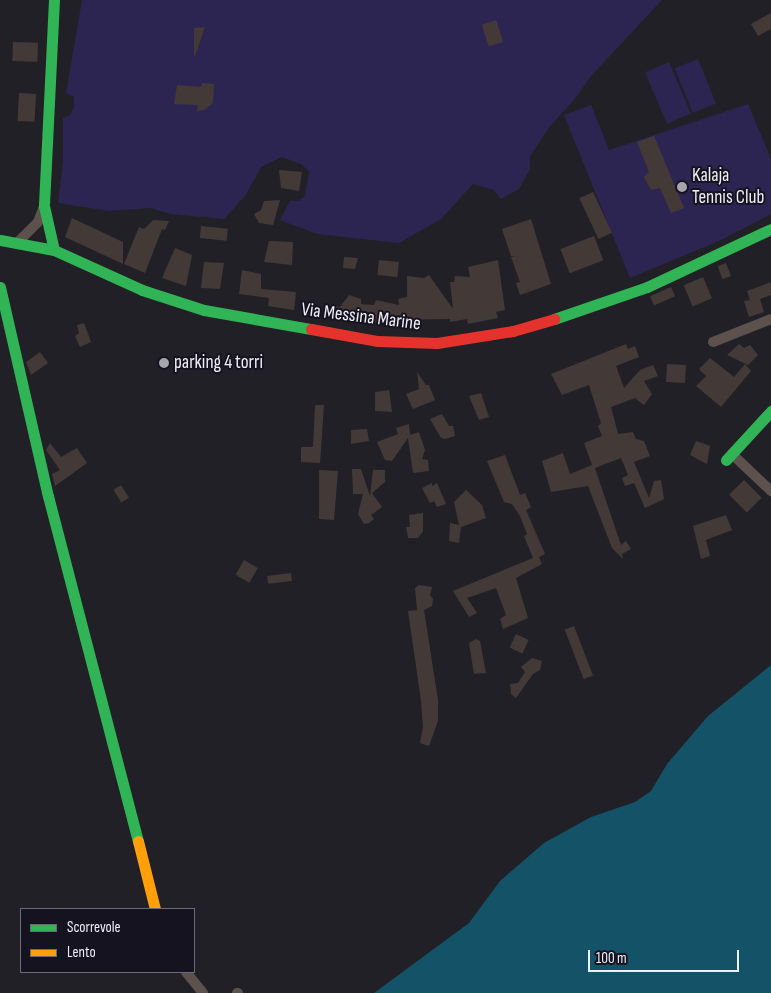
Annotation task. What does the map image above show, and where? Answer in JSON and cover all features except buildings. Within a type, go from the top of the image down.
[{"type":"street","points":[[54,0],[44,206],[54,250]]},
{"type":"street","points":[[18,242],[38,222],[44,206]]},
{"type":"street","name":"Via Messina Marine","points":[[0,240],[54,250],[142,290],[180,303],[246,320],[378,341],[437,343],[512,331],[647,287],[771,229]]},
{"type":"street","points":[[0,287],[48,496],[156,908]]},
{"type":"street","points":[[713,342],[771,319]]},
{"type":"street","points":[[771,411],[729,457],[771,491]]},
{"type":"street","points":[[187,973],[203,993]]},
{"type":"shaded area","points":[[82,0],[662,0],[591,76],[575,99],[550,126],[530,156],[530,169],[519,189],[501,199],[494,190],[473,184],[441,219],[399,243],[317,234],[280,220],[290,201],[298,201],[305,196],[309,171],[301,164],[282,157],[261,167],[246,195],[224,219],[171,214],[150,208],[109,211],[58,203],[63,161],[63,118],[70,115],[74,107],[74,97],[66,93]]},
{"type":"shaded area","points":[[698,59],[716,104],[693,113],[675,68]]},
{"type":"shaded area","points":[[669,62],[691,114],[667,124],[645,72]]},
{"type":"shaded area","name":"Kalaja Tennis Club","points":[[748,104],[771,159],[771,214],[719,241],[630,278],[564,115],[591,105],[609,150]]},
{"type":"water","points":[[771,665],[771,993],[374,993],[469,923],[500,881],[544,843],[591,817],[635,802],[651,791],[667,764],[708,716]]},
{"type":"traffic: fast","points":[[54,0],[44,206],[54,250]]},
{"type":"traffic: fast","points":[[554,319],[647,287],[771,229]]},
{"type":"traffic: fast","points":[[0,240],[54,250],[142,290],[204,310],[311,329]]},
{"type":"traffic: fast","points":[[0,287],[48,496],[138,841]]},
{"type":"traffic: fast","points":[[726,460],[771,411]]},
{"type":"traffic: slow","points":[[138,841],[155,908]]},
{"type":"traffic: jam","points":[[311,329],[378,341],[437,343],[513,331],[554,319]]},
{"type":"place","name":"Kalaja Tennis Club","points":[[682,187]]},
{"type":"place","name":"parking 4 torri","points":[[164,363]]}]
